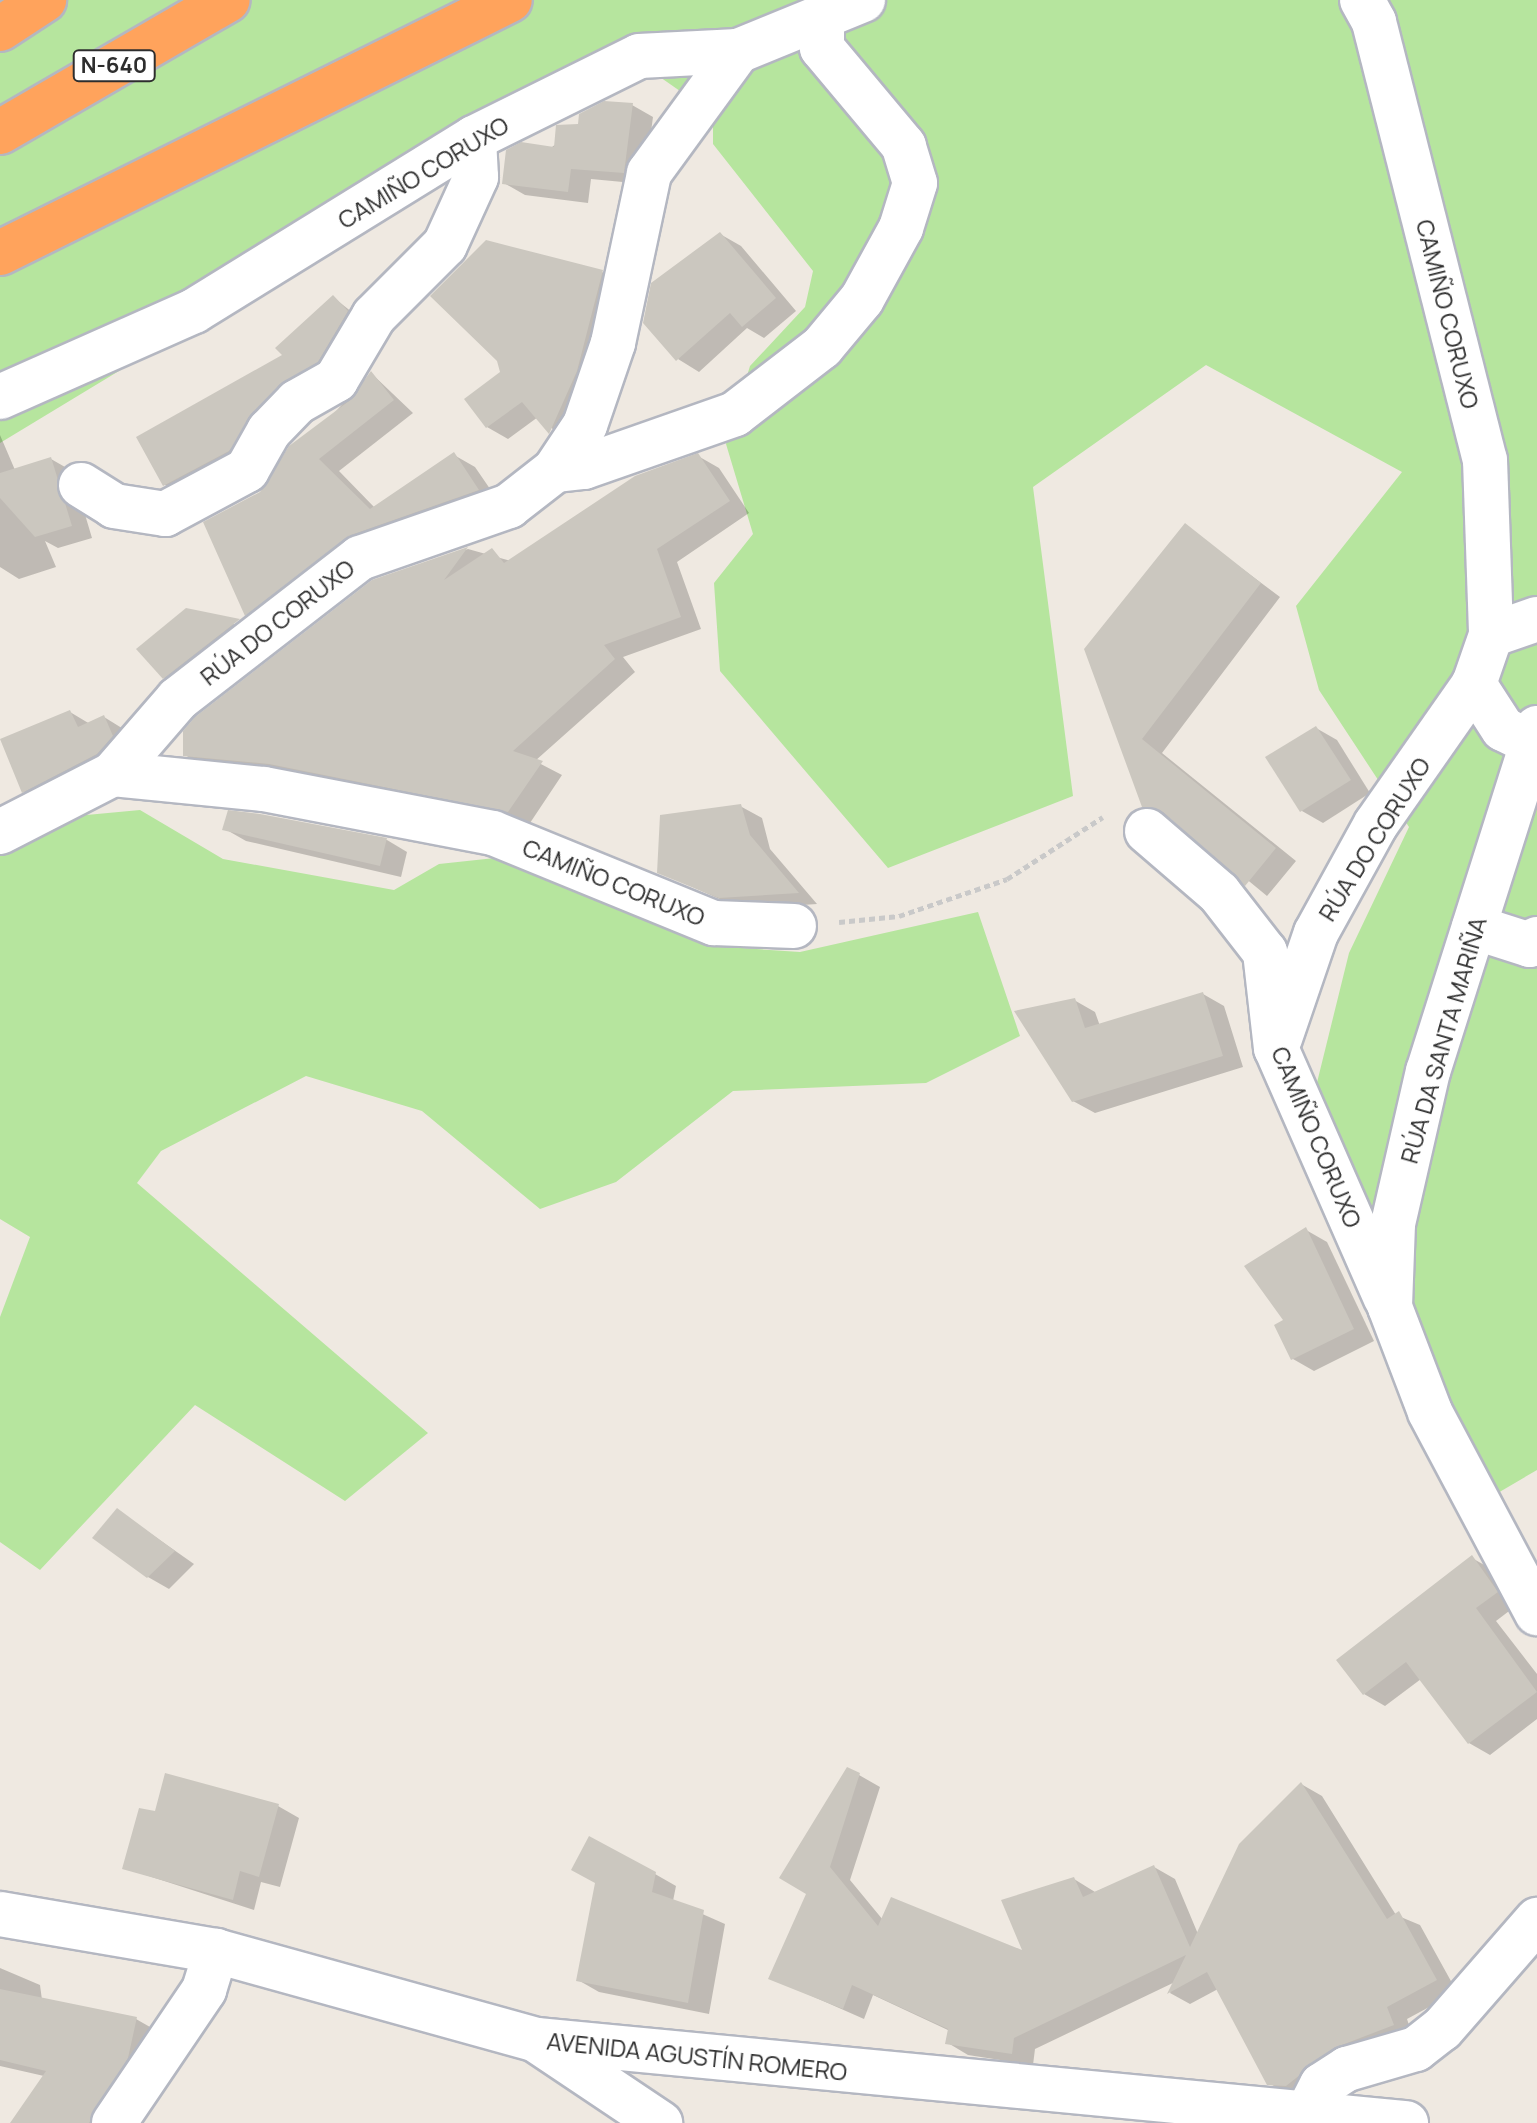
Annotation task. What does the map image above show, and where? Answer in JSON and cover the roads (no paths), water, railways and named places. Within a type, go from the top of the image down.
[{"type":"highway","points":[[0,29],[44,0]]},
{"type":"highway","name":"N-640","points":[[0,132],[228,0]]},
{"type":"highway","points":[[0,253],[510,0]]},
{"type":"street","name":"CAMIÑO CORUXO","points":[[0,397],[194,311],[474,138],[639,56],[738,51],[822,23],[863,0]]},
{"type":"street","name":"CAMIÑO CORUXO","points":[[1362,0],[1374,22],[1485,460],[1491,635]]},
{"type":"street","name":"RÚA DO CORUXO","points":[[555,470],[584,467],[735,414],[822,347],[862,299],[901,228],[915,183],[904,146],[822,48],[822,23]]},
{"type":"street","name":"RÚA DO CORUXO","points":[[113,774],[178,699],[360,558],[509,506],[555,470],[585,425],[613,343],[649,173],[738,51]]},
{"type":"street","points":[[81,485],[114,506],[165,514],[247,470],[269,431],[297,402],[336,380],[374,316],[445,245],[476,177],[474,138]]},
{"type":"street","points":[[1491,635],[1537,619]]},
{"type":"street","name":"RÚA DO CORUXO","points":[[1276,1048],[1316,933],[1376,824],[1474,684],[1491,635]]},
{"type":"street","points":[[1474,684],[1503,729],[1535,736]]},
{"type":"street","name":"RÚA DA SANTA MARIÑA","points":[[1535,736],[1428,1071],[1393,1224],[1390,1307],[1430,1412],[1537,1613]]},
{"type":"street","name":"CAMIÑO CORUXO","points":[[113,774],[264,789],[493,833],[714,923],[794,926]]},
{"type":"street","points":[[0,832],[113,774]]},
{"type":"street","name":"CAMIÑO CORUXO","points":[[1147,831],[1219,893],[1265,952],[1276,1048],[1390,1307]]},
{"type":"street","points":[[1474,927],[1530,945],[1537,939]]},
{"type":"street","name":"AVENIDA AGUSTÍN ROMERO","points":[[0,1914],[216,1951],[537,2040],[1156,2111],[1309,2110],[1406,2123]]},
{"type":"street","points":[[1309,2110],[1322,2085],[1347,2069],[1416,2049],[1442,2029],[1537,1920]]},
{"type":"street","points":[[114,2123],[204,1990],[216,1951]]},
{"type":"street","points":[[537,2040],[660,2123]]}]
